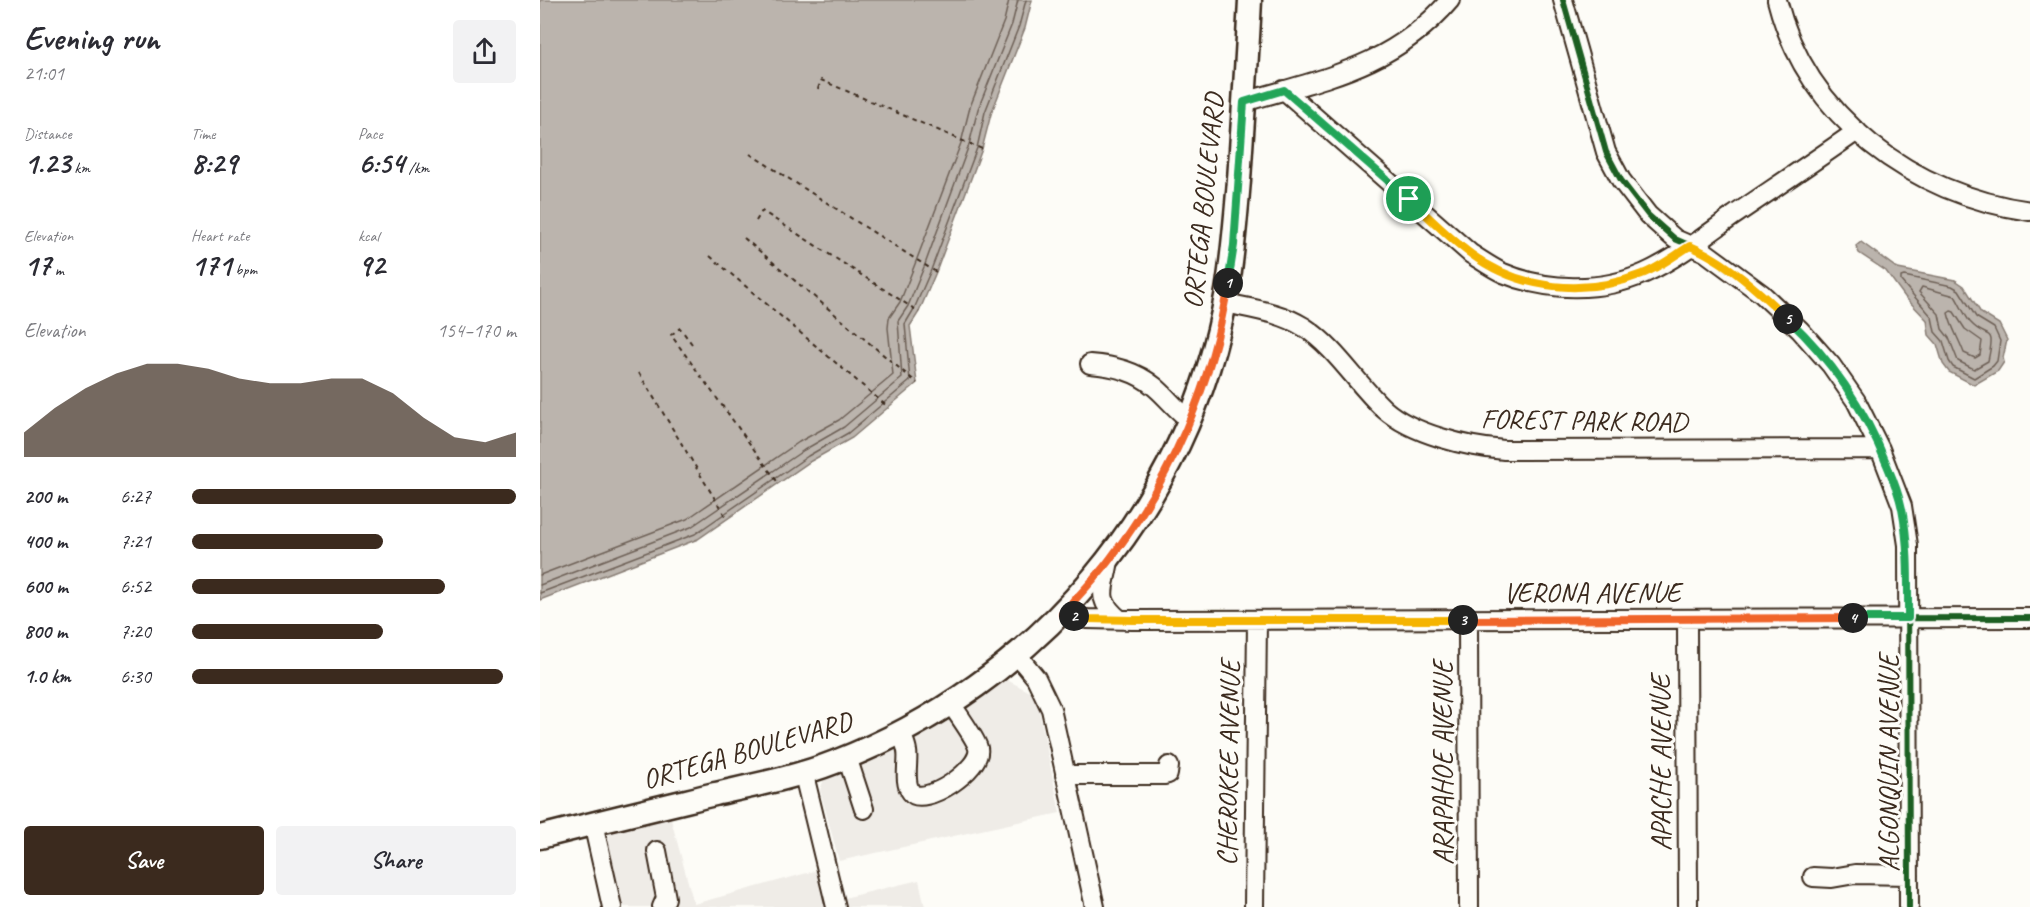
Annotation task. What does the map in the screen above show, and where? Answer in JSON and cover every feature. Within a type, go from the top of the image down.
[{"type":"main road","name":"ORTEGA BOULEVARD","points":[[540,837],[803,771],[847,757],[901,733],[951,704],[1017,655],[1062,614],[1109,560],[1174,457],[1204,384],[1225,303],[1234,245],[1250,0]]},
{"type":"street","points":[[1244,102],[1340,73],[1380,57],[1419,32],[1450,0]]},
{"type":"street","name":"ALGONQUIN AVENUE","points":[[1563,0],[1606,152],[1620,180],[1648,215],[1675,239],[1705,252],[1762,294],[1800,330],[1831,365],[1856,401],[1880,449],[1902,506],[1908,545],[1909,907]]},
{"type":"street","points":[[1777,0],[1784,24],[1801,60],[1822,92],[1842,118],[1873,146],[1900,165],[1934,184],[1970,198],[2030,211]]},
{"type":"street","points":[[1284,90],[1471,254],[1501,272],[1529,282],[1562,288],[1590,287],[1619,282],[1645,273],[1690,246],[1857,131]]},
{"type":"street","name":"FOREST PARK ROAD","points":[[1225,303],[1273,313],[1302,326],[1322,341],[1386,410],[1416,428],[1475,448],[1504,450],[1880,449]]},
{"type":"street","points":[[1089,364],[1112,366],[1134,373],[1155,387],[1190,420]]},
{"type":"street","points":[[1109,560],[1102,596],[1108,609],[1119,619]]},
{"type":"street","name":"VERONA AVENUE","points":[[1062,614],[1087,619],[1257,620],[2030,618]]},
{"type":"street","name":"APACHE AVENUE","points":[[1687,619],[1688,907]]},
{"type":"street","name":"CHEROKEE AVENUE","points":[[1254,907],[1257,620]]},
{"type":"street","name":"ARAPAHOE AVENUE","points":[[1468,620],[1469,907]]},
{"type":"street","points":[[1017,655],[1036,678],[1047,699],[1095,907]]},
{"type":"street","points":[[901,733],[907,748],[907,784],[917,797],[926,797],[962,777],[972,768],[978,758],[978,747],[951,704]]},
{"type":"street","points":[[847,757],[864,809]]},
{"type":"street","points":[[1065,776],[1168,774],[1169,766]]},
{"type":"street","points":[[803,771],[836,907]]},
{"type":"street","points":[[593,823],[612,907]]},
{"type":"street","points":[[657,851],[666,898],[662,907]]},
{"type":"street","points":[[1813,877],[1832,878],[1854,874],[1909,875]]},
{"type":"path","points":[[818,88],[821,80],[982,149]]},
{"type":"path","points":[[750,154],[936,272]]},
{"type":"path","points":[[756,220],[762,211],[920,312]]},
{"type":"path","points":[[744,238],[917,383]]},
{"type":"path","points":[[710,256],[889,408]]},
{"type":"path","points":[[692,344],[680,328],[671,335],[779,484]]},
{"type":"path","points":[[639,373],[727,519]]},
{"type":"shaded area","points":[[1007,680],[1036,695],[1060,813],[839,861],[820,790],[826,774],[896,747]]},
{"type":"shaded area","points":[[669,812],[694,904],[818,870],[827,907],[621,907],[606,839],[616,827]]},
{"type":"shaded area","points":[[919,880],[925,907],[845,907],[844,898]]},
{"type":"water","points":[[540,0],[1032,0],[1025,28],[991,114],[982,149],[936,272],[919,312],[910,326],[917,383],[852,438],[811,461],[698,539],[540,600]]},
{"type":"water","points":[[1861,242],[1898,269],[1955,280],[1964,286],[1981,313],[1999,324],[2007,340],[2004,362],[1998,371],[1974,385],[1949,372],[1943,364],[1937,344],[1929,335],[1927,320],[1905,297],[1886,271],[1859,253],[1856,246]]},
{"type":"cycle path","points":[[1563,0],[1606,152],[1621,180],[1648,215],[1675,239],[1705,252],[1762,294],[1800,330],[1831,365],[1856,401],[1880,449],[1902,506],[1908,545],[1909,907]]},
{"type":"cycle path","points":[[1062,614],[1087,619],[1133,620],[2030,618]]},
{"type":"route","points":[[1284,90],[1409,199],[1471,254],[1501,272],[1529,282],[1562,288],[1590,287],[1619,282],[1645,273],[1690,246],[1705,252],[1762,294],[1800,330],[1831,365],[1856,401],[1880,449],[1902,506],[1908,545],[1908,618],[1133,620],[1087,619],[1062,614],[1109,560],[1143,512],[1174,457],[1198,401],[1212,358],[1232,262],[1244,102],[1284,90]]}]
